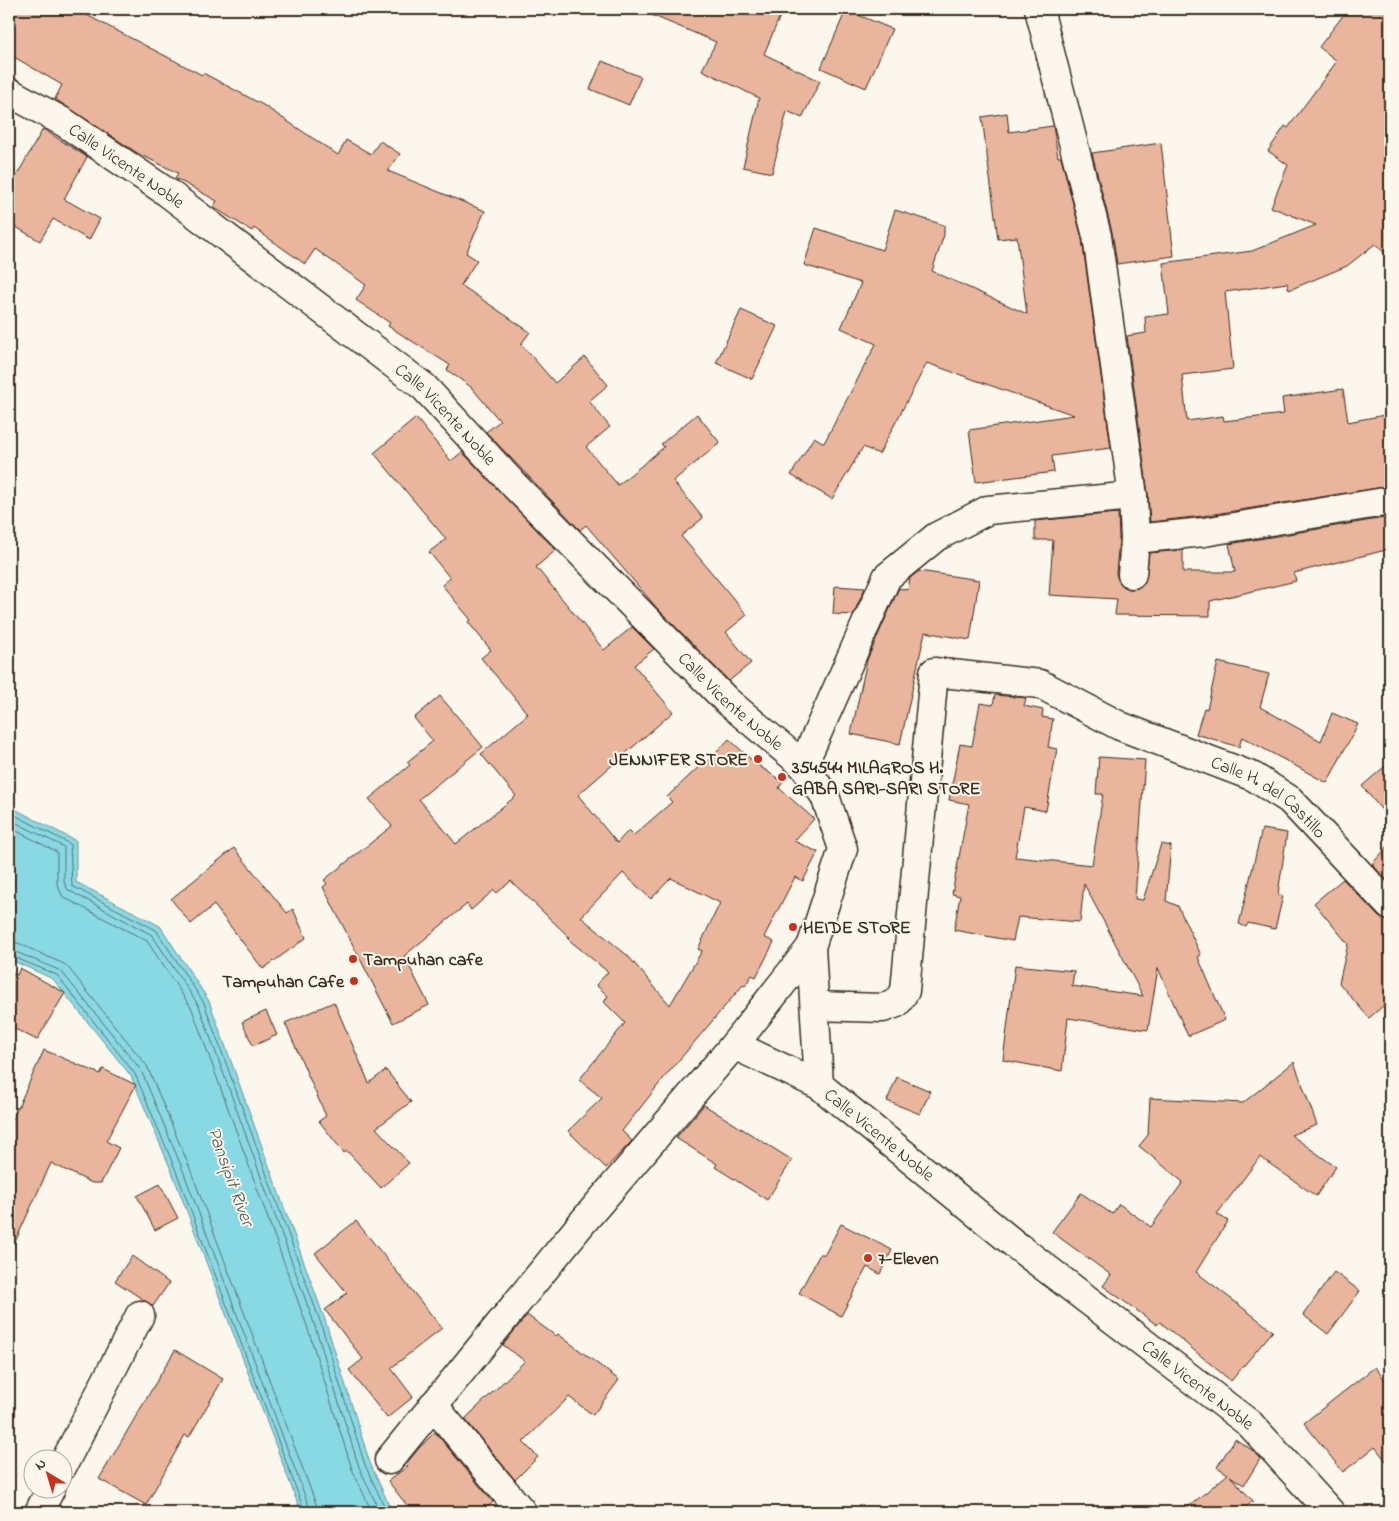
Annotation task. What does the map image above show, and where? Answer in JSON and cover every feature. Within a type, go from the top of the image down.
[{"type":"street","points":[[1039,9],[1097,236],[1133,496],[1134,539],[1132,574]]},
{"type":"street","name":"Calle Vicente Noble","points":[[9,92],[65,123],[168,193],[424,387],[515,486],[727,701],[803,765],[825,796],[843,849],[811,946],[819,1086],[1017,1246],[1250,1424],[1330,1512]]},
{"type":"street","points":[[803,765],[887,577],[936,537],[988,510],[1133,496]]},
{"type":"street","points":[[1134,539],[1204,532],[1390,501]]},
{"type":"street","name":"Calle H. del Castillo","points":[[815,1006],[883,1008],[897,1003],[905,991],[934,672],[1040,684],[1120,726],[1254,776],[1290,800],[1390,906]]},
{"type":"street","points":[[389,1460],[582,1223],[734,1045],[811,946]]},
{"type":"street","points":[[734,1045],[819,1086]]},
{"type":"street","points":[[72,1448],[140,1314]]},
{"type":"street","points":[[433,1405],[522,1512]]},
{"type":"street","points":[[39,1512],[47,1498]]},
{"type":"water","name":"Pansipit River","points":[[9,806],[76,841],[76,882],[160,926],[209,1001],[325,1320],[370,1463],[392,1512],[301,1512],[172,1172],[131,1076],[53,979],[9,959]]},
{"type":"building","points":[[9,9],[75,9],[263,105],[338,155],[346,140],[371,154],[380,141],[400,154],[388,171],[485,211],[466,253],[477,260],[461,285],[530,332],[521,344],[555,383],[585,357],[608,385],[589,401],[610,427],[586,447],[618,485],[664,447],[661,444],[697,414],[720,443],[673,481],[703,518],[681,536],[747,615],[726,632],[751,663],[729,681],[656,607],[586,525],[580,530],[486,432],[500,421],[471,387],[447,370],[450,365],[388,326],[390,323],[356,300],[366,285],[315,249],[305,264],[254,228],[252,231],[213,207],[217,201],[175,178],[178,173],[139,154],[55,99],[62,85],[9,54]]},
{"type":"building","points":[[637,9],[783,9],[764,54],[820,81],[802,118],[787,111],[772,173],[743,167],[759,98],[702,70],[716,42]]},
{"type":"building","points":[[1348,9],[1390,9],[1390,258],[1375,244],[1347,266],[1289,290],[1287,283],[1225,292],[1233,369],[1182,375],[1187,421],[1223,416],[1224,421],[1284,414],[1282,398],[1343,389],[1348,422],[1390,414],[1390,486],[1202,516],[1150,522],[1127,336],[1146,333],[1145,317],[1169,314],[1163,263],[1252,251],[1316,225],[1271,207],[1288,165],[1268,151],[1285,126],[1288,128],[1337,61],[1319,47]]},
{"type":"building","points":[[846,10],[892,29],[866,88],[821,68]]},
{"type":"building","points":[[602,61],[641,77],[629,105],[590,89]]},
{"type":"building","points":[[1007,113],[1009,132],[1053,126],[1058,157],[1061,157],[1082,239],[1111,448],[1052,456],[1054,472],[976,482],[969,430],[1074,415],[927,363],[879,454],[863,447],[832,499],[791,475],[814,437],[824,443],[876,344],[841,328],[861,283],[804,265],[816,228],[882,250],[895,210],[944,225],[944,235],[932,271],[1027,314],[1017,237],[998,239],[982,117]]},
{"type":"building","points":[[43,129],[87,157],[64,199],[100,219],[89,240],[53,219],[40,241],[9,223],[9,189]]},
{"type":"building","points":[[1161,143],[1174,256],[1117,264],[1112,232],[1092,153]]},
{"type":"building","points":[[741,310],[777,326],[752,379],[716,363]]},
{"type":"building","points":[[416,418],[451,461],[462,452],[556,550],[536,567],[604,650],[632,627],[654,649],[634,665],[673,712],[578,795],[617,843],[629,830],[634,835],[672,802],[667,797],[704,762],[706,764],[729,739],[755,763],[783,782],[779,788],[814,819],[794,841],[818,852],[803,881],[795,877],[764,937],[774,942],[756,977],[752,975],[745,986],[743,985],[663,1079],[622,1131],[632,1141],[606,1168],[568,1131],[602,1098],[579,1080],[625,1023],[604,1002],[608,996],[596,985],[608,972],[568,939],[569,937],[511,881],[497,893],[494,890],[471,910],[467,904],[404,956],[429,1005],[393,1023],[323,887],[327,884],[324,880],[392,826],[369,799],[410,765],[407,762],[433,741],[414,718],[440,696],[483,747],[419,799],[456,844],[516,796],[481,754],[528,714],[481,658],[491,650],[468,622],[471,620],[442,585],[450,578],[429,552],[446,539],[374,453]],"holes":[[[623,873],[651,899],[671,878],[720,903],[698,949],[702,951],[670,1005],[628,956],[581,917]]]},
{"type":"building","points":[[1118,513],[1119,539],[1116,573],[1118,580],[1123,586],[1130,589],[1138,588],[1145,582],[1149,553],[1183,550],[1183,572],[1235,572],[1229,544],[1390,517],[1390,549],[1294,573],[1296,581],[1210,601],[1210,616],[1115,615],[1117,599],[1049,595],[1053,540],[1035,540],[1035,521]]},
{"type":"building","points":[[919,571],[979,580],[970,640],[925,632],[900,744],[851,734],[867,660],[899,588],[908,590],[910,578]]},
{"type":"building","points":[[835,586],[865,588],[853,615],[833,614]]},
{"type":"building","points":[[1218,662],[1269,674],[1260,707],[1321,741],[1332,713],[1358,724],[1327,783],[1242,737],[1239,747],[1196,734],[1204,708],[1207,709]]},
{"type":"building","points":[[995,695],[1026,698],[1024,706],[1043,710],[1042,717],[1053,719],[1048,747],[1057,749],[1046,811],[1024,807],[1015,857],[1092,865],[1103,794],[1096,794],[1099,757],[1145,760],[1135,899],[1143,900],[1161,844],[1171,846],[1166,901],[1178,906],[1201,955],[1198,957],[1225,1020],[1188,1036],[1158,968],[1148,1030],[1068,1018],[1062,1071],[1003,1060],[1015,965],[1074,971],[1072,986],[1143,996],[1084,884],[1080,922],[1018,917],[1013,941],[954,930],[960,896],[952,894],[969,804],[949,800],[960,744],[972,746],[980,703],[993,705]]},
{"type":"building","points":[[1390,762],[1390,820],[1362,786]]},
{"type":"building","points":[[1262,829],[1287,833],[1278,894],[1283,896],[1275,929],[1248,923],[1246,927],[1239,924]]},
{"type":"building","points":[[1390,844],[1390,884],[1372,864]]},
{"type":"building","points":[[234,848],[287,913],[293,909],[306,938],[263,969],[214,905],[191,924],[171,899]]},
{"type":"building","points":[[1343,879],[1379,917],[1390,921],[1390,1000],[1369,1018],[1339,983],[1348,944],[1314,903]]},
{"type":"building","points":[[20,968],[65,993],[37,1040],[9,1026],[9,971],[17,975]]},
{"type":"building","points":[[334,1002],[369,1083],[386,1070],[411,1102],[376,1128],[409,1163],[381,1188],[347,1151],[344,1153],[319,1121],[326,1116],[285,1023]]},
{"type":"building","points":[[266,1011],[277,1035],[253,1046],[242,1022]]},
{"type":"building","points":[[44,1050],[100,1074],[103,1069],[136,1085],[106,1141],[119,1148],[101,1183],[92,1183],[51,1163],[9,1255],[9,1127]]},
{"type":"building","points":[[1294,1062],[1317,1125],[1291,1135],[1336,1167],[1316,1196],[1260,1157],[1217,1214],[1228,1221],[1196,1272],[1273,1331],[1231,1381],[1160,1322],[1157,1325],[1103,1286],[1111,1275],[1052,1232],[1081,1193],[1112,1214],[1119,1204],[1151,1227],[1183,1182],[1139,1146],[1148,1135],[1150,1098],[1243,1103]]},
{"type":"building","points":[[897,1077],[930,1091],[920,1114],[887,1101]]},
{"type":"building","points":[[704,1105],[792,1160],[767,1200],[715,1167],[717,1164],[676,1138]]},
{"type":"building","points":[[160,1184],[178,1218],[155,1230],[137,1196]]},
{"type":"building","points":[[356,1221],[442,1328],[391,1368],[413,1397],[387,1418],[349,1370],[363,1359],[325,1310],[347,1293],[315,1253]]},
{"type":"building","points":[[841,1224],[892,1250],[880,1274],[867,1267],[841,1316],[799,1293],[820,1254],[825,1254]]},
{"type":"building","points":[[132,1256],[169,1283],[153,1306],[115,1281]]},
{"type":"building","points":[[1334,1272],[1360,1291],[1328,1334],[1303,1315]]},
{"type":"building","points":[[527,1315],[556,1336],[558,1334],[619,1380],[593,1415],[569,1397],[523,1442],[538,1457],[515,1480],[465,1419],[525,1361],[503,1345]]},
{"type":"building","points":[[175,1350],[223,1379],[189,1437],[185,1435],[146,1505],[99,1479]]},
{"type":"building","points":[[1375,1367],[1390,1387],[1390,1466],[1375,1447],[1343,1472],[1304,1423]]},
{"type":"building","points":[[435,1432],[493,1502],[483,1512],[412,1512],[388,1481],[408,1466],[406,1464]]},
{"type":"building","points":[[1235,1439],[1252,1450],[1260,1459],[1244,1485],[1230,1476],[1253,1501],[1240,1512],[1182,1512],[1228,1474],[1217,1467]]},
{"type":"place","name":"JENNIFER STORE","points":[[758,759]]},
{"type":"place","name":"354544 MILAGROS H. GABA SARI-SARI STORE","points":[[782,777]]},
{"type":"place","name":"HEIDE STORE","points":[[793,927]]},
{"type":"place","name":"Tampuhan cafe","points":[[353,959]]},
{"type":"place","name":"Tampuhan Cafe","points":[[354,981]]},
{"type":"place","name":"7-Eleven","points":[[868,1258]]}]
